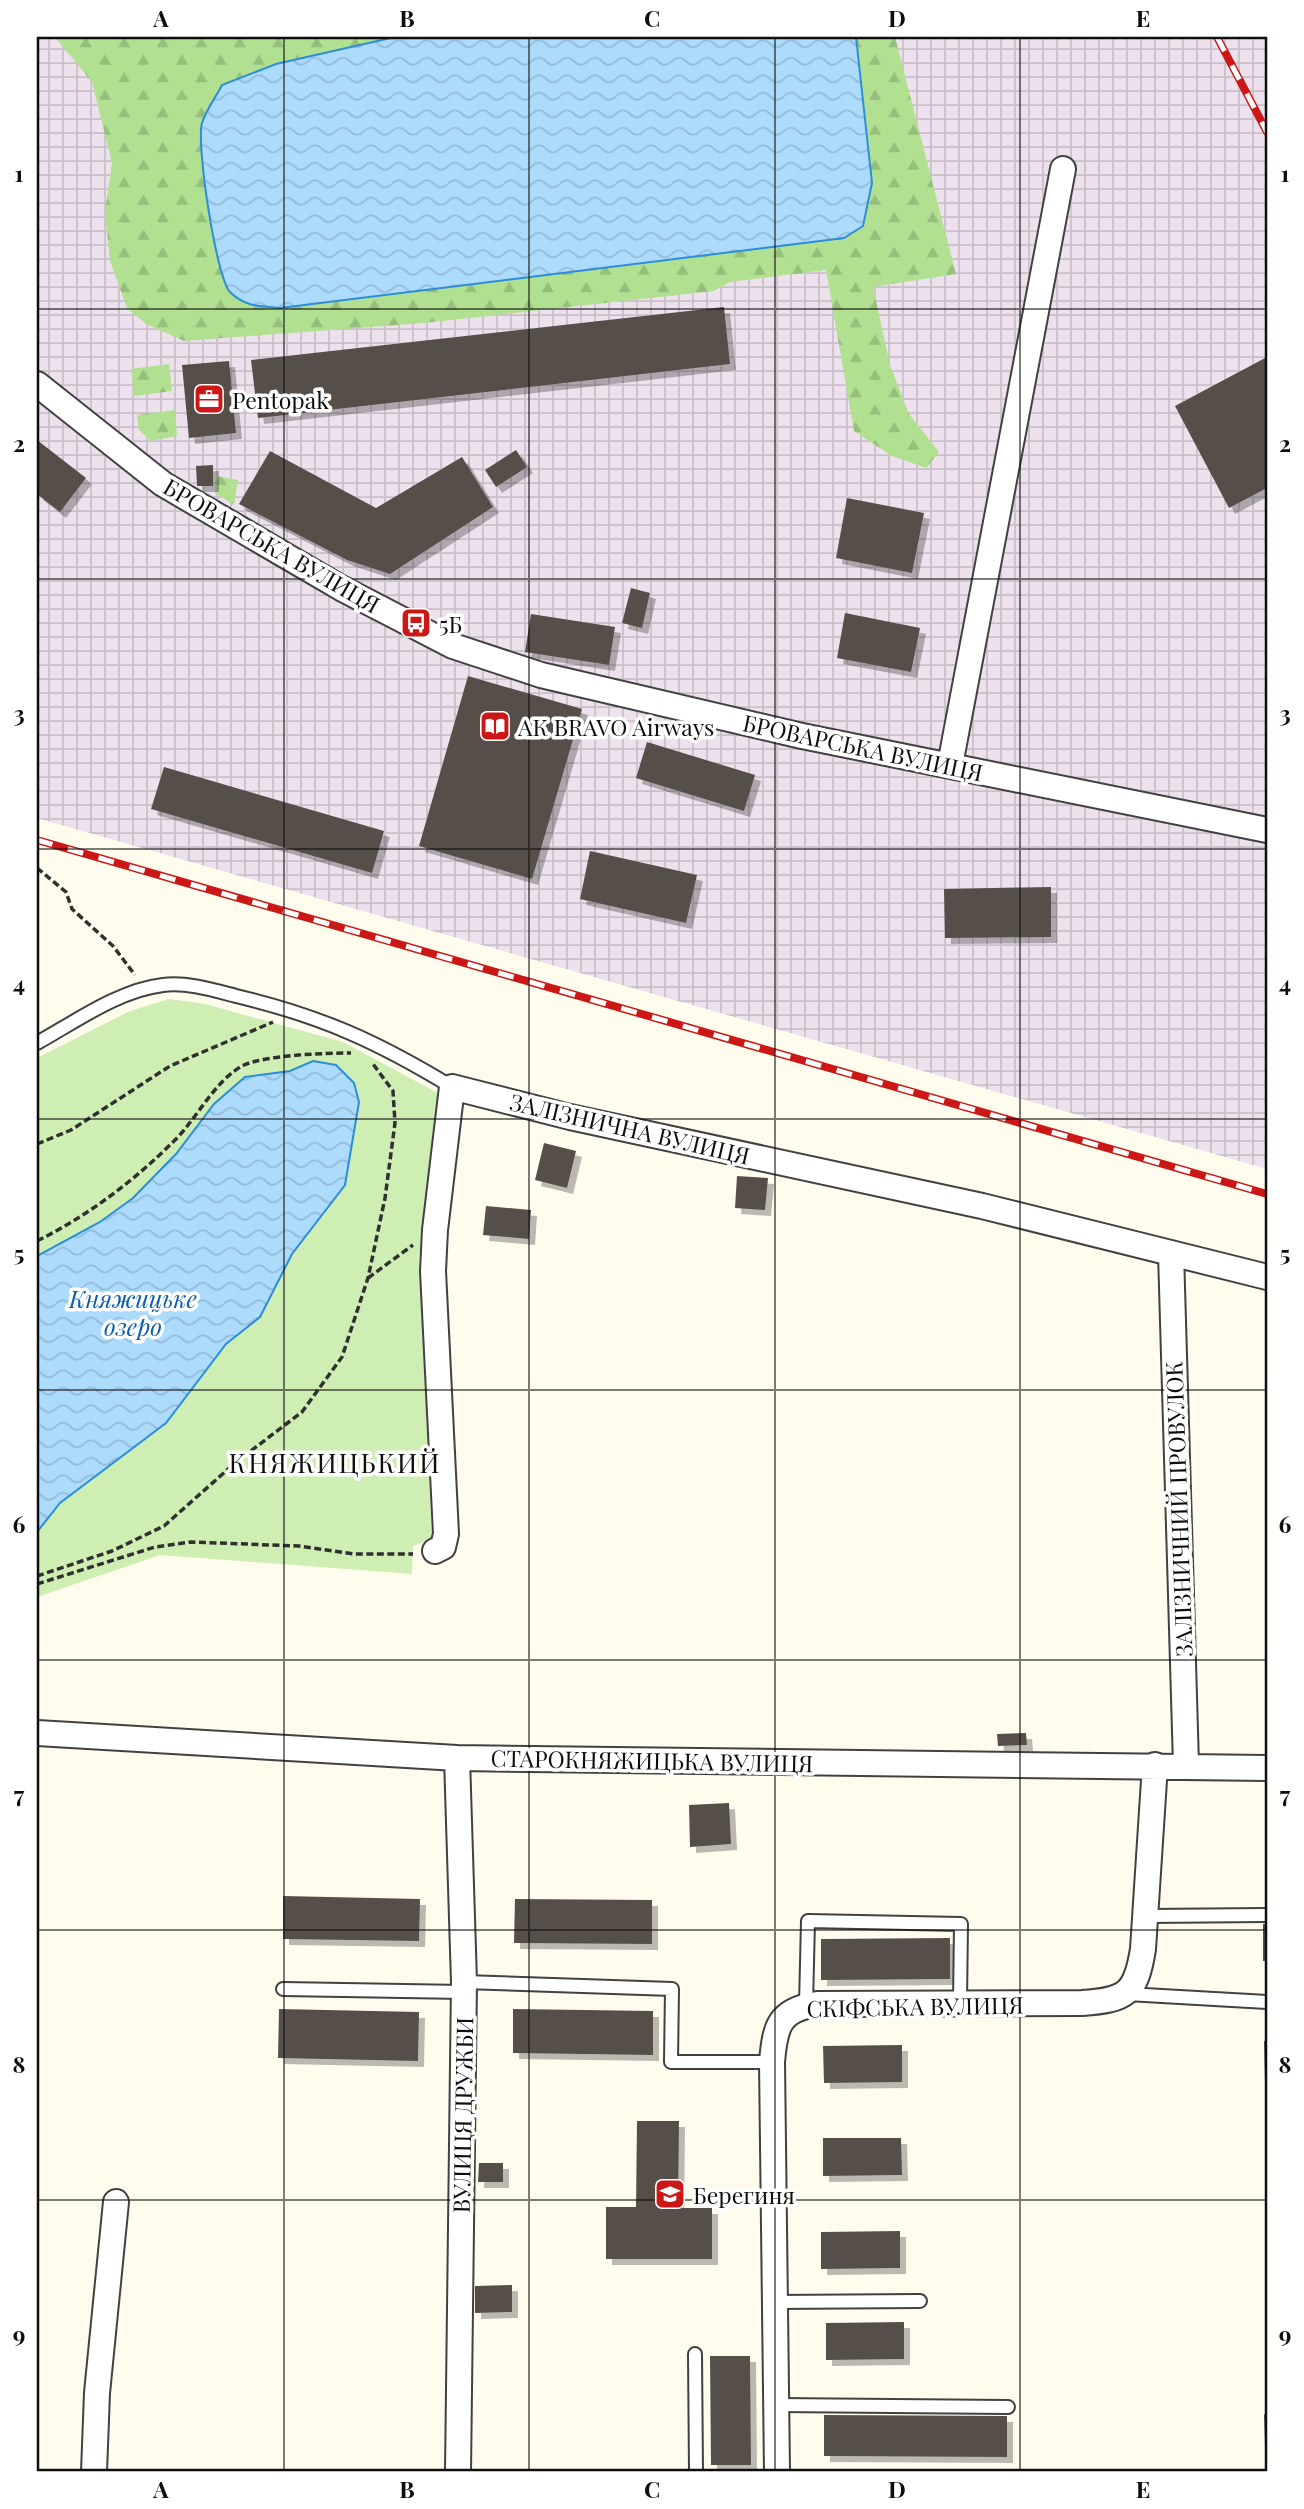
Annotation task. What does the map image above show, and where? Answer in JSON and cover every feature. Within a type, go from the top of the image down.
[{"type":"street","points":[[950,765],[1063,169]]},
{"type":"street","name":"БРОВАРСЬКА ВУЛИЦЯ","points":[[37,384],[163,484],[341,588],[453,646],[541,675],[802,736],[1267,830]]},
{"type":"street","points":[[435,1551],[443,1547],[446,1534],[434,1313],[435,1230],[452,1087]]},
{"type":"street","name":"ЗАЛІЗНИЧНА ВУЛИЦЯ","points":[[452,1087],[570,1117],[982,1206],[1267,1277]]},
{"type":"street","name":"ЗАЛІЗНИЧНИЙ ПРОВУЛОК","points":[[1171,1253],[1186,1765]]},
{"type":"street","name":"СТАРОКНЯЖИЦЬКА ВУЛИЦЯ","points":[[37,1733],[457,1758],[1267,1768]]},
{"type":"street","name":"ВУЛИЦЯ ДРУЖБИ","points":[[457,1758],[464,1987],[458,2472]]},
{"type":"street","points":[[1127,1994],[1139,1978],[1146,1916],[1155,1765]]},
{"type":"street","name":"СКІФСЬКА ВУЛИЦЯ","points":[[777,2472],[772,2062],[775,2036],[783,2018],[798,2007],[806,2005],[1110,2001],[1127,1994]]},
{"type":"street","points":[[94,2472],[97,2393],[116,2202]]},
{"type":"lane","points":[[37,1043],[142,989],[183,985],[297,1012],[377,1043],[452,1087]]},
{"type":"lane","points":[[1146,1916],[1267,1914]]},
{"type":"lane","points":[[806,2005],[808,1921],[961,1924],[960,2003]]},
{"type":"lane","points":[[283,1989],[672,1989],[671,2062],[772,2062]]},
{"type":"lane","name":"СКІФСЬКА ВУЛИЦЯ","points":[[1127,1994],[1267,2002]]},
{"type":"lane","points":[[775,2302],[920,2301]]},
{"type":"lane","points":[[695,2354],[696,2472]]},
{"type":"lane","points":[[776,2405],[1008,2407]]},
{"type":"path","points":[[37,868],[66,892],[72,909],[113,946],[142,989]]},
{"type":"path","points":[[37,1144],[71,1130],[170,1066],[297,1012]]},
{"type":"path","points":[[37,1241],[96,1207],[132,1181],[178,1138],[226,1080],[243,1066],[325,1053],[355,1053]]},
{"type":"path","points":[[37,1576],[112,1551],[164,1526],[235,1463],[302,1412],[342,1357],[368,1278],[385,1198],[395,1123],[393,1091],[380,1070],[368,1059]]},
{"type":"path","points":[[368,1278],[435,1230]]},
{"type":"path","points":[[37,1584],[155,1546],[191,1542],[299,1546],[354,1554],[400,1555],[435,1551]]},
{"type":"shaded area","points":[[37,37],[1267,37],[1267,1169],[37,818]]},
{"type":"green space","points":[[55,37],[395,37],[276,64],[223,85],[815,241],[844,238],[872,183],[856,37],[895,37],[956,274],[873,287],[890,365],[909,414],[939,452],[926,468],[892,456],[854,431],[826,270],[730,282],[714,291],[424,323],[184,341],[146,324],[127,308],[110,261],[105,212],[112,163],[92,82]]},
{"type":"green space","points":[[169,364],[172,391],[134,396],[131,369]]},
{"type":"green space","points":[[175,410],[177,436],[151,441],[139,430],[137,415]]},
{"type":"green space","points":[[216,476],[238,480],[234,505],[215,493]]},
{"type":"green space","points":[[169,999],[205,1004],[343,1042],[438,1093],[419,1259],[432,1539],[413,1546],[412,1574],[160,1555],[37,1597],[37,1058],[130,1011]]},
{"type":"water","points":[[395,37],[856,37],[872,183],[863,226],[844,238],[280,308],[241,301],[230,292],[219,262],[208,210],[202,156],[202,123],[222,85],[276,64]]},
{"type":"water","name":"Княжицьке озеро","points":[[313,1061],[336,1065],[354,1083],[359,1102],[345,1185],[292,1254],[260,1317],[226,1344],[166,1423],[60,1503],[37,1532],[37,1256],[100,1222],[133,1198],[176,1154],[214,1104],[245,1077],[290,1071]]},
{"type":"building","points":[[724,307],[730,364],[258,418],[251,360]]},
{"type":"building","points":[[1267,357],[1267,488],[1229,508],[1175,406]]},
{"type":"building","name":"Pentopak","points":[[229,361],[236,433],[189,438],[182,365]]},
{"type":"building","points":[[37,440],[86,478],[60,512],[37,494]]},
{"type":"building","points":[[516,450],[527,467],[496,487],[485,470]]},
{"type":"building","points":[[270,451],[376,508],[462,457],[493,507],[390,574],[347,560],[239,504]]},
{"type":"building","points":[[213,465],[213,486],[197,486],[196,466]]},
{"type":"building","points":[[847,498],[924,513],[912,573],[836,558]]},
{"type":"building","points":[[631,588],[650,593],[642,628],[622,623]]},
{"type":"building","points":[[845,613],[920,628],[911,672],[837,658]]},
{"type":"building","points":[[531,614],[615,627],[609,665],[525,652]]},
{"type":"building","points":[[468,676],[582,709],[532,879],[419,846]]},
{"type":"building","points":[[647,742],[755,775],[744,811],[636,778]]},
{"type":"building","points":[[164,767],[384,831],[372,873],[151,809]]},
{"type":"building","points":[[590,851],[697,875],[686,923],[580,899]]},
{"type":"building","points":[[1051,887],[1051,937],[945,938],[944,889]]},
{"type":"building","points":[[544,1143],[576,1151],[567,1188],[535,1180]]},
{"type":"building","points":[[737,1176],[768,1178],[765,1210],[735,1208]]},
{"type":"building","points":[[486,1206],[531,1210],[529,1239],[483,1235]]},
{"type":"building","points":[[1026,1733],[1027,1745],[998,1746],[997,1734]]},
{"type":"building","points":[[729,1803],[731,1844],[690,1847],[689,1805]]},
{"type":"building","points":[[283,1896],[420,1899],[419,1941],[283,1939]]},
{"type":"building","points":[[515,1899],[652,1900],[652,1944],[514,1943]]},
{"type":"building","points":[[1263,1924],[1267,1924],[1267,1961],[1263,1961]]},
{"type":"building","points":[[950,1938],[950,1979],[821,1980],[821,1939]]},
{"type":"building","points":[[279,2009],[419,2012],[418,2061],[278,2058]]},
{"type":"building","points":[[513,2009],[653,2011],[653,2055],[513,2053]]},
{"type":"building","points":[[1264,2041],[1267,2041],[1267,2082],[1265,2082]]},
{"type":"building","points":[[902,2045],[902,2082],[824,2083],[823,2046]]},
{"type":"building","points":[[637,2121],[679,2121],[678,2208],[712,2208],[712,2259],[606,2259],[606,2207],[636,2207]]},
{"type":"building","points":[[823,2138],[901,2138],[902,2175],[823,2176]]},
{"type":"building","points":[[479,2163],[503,2163],[503,2182],[478,2182]]},
{"type":"building","points":[[900,2231],[900,2268],[821,2269],[821,2232]]},
{"type":"building","points":[[512,2285],[512,2312],[475,2313],[475,2286]]},
{"type":"building","points":[[904,2322],[904,2359],[826,2360],[826,2323]]},
{"type":"building","points":[[710,2356],[750,2356],[751,2465],[711,2465]]},
{"type":"building","points":[[1264,2414],[1267,2414],[1267,2445],[1265,2445]]},
{"type":"building","points":[[824,2415],[1007,2416],[1007,2457],[824,2456]]},
{"type":"railway","points":[[1217,37],[1267,132]]},
{"type":"railway","points":[[37,840],[1267,1194]]},
{"type":"place","name":"Pentopak","points":[[209,399]]},
{"type":"place","name":"5Б","points":[[416,623]]},
{"type":"place","name":"АК BRAVO Airways","points":[[495,726]]},
{"type":"place","name":"Берегиня","points":[[670,2194]]},
{"type":"district","name":"КНЯЖИЦЬКИЙ","points":[[335,1462]]}]
